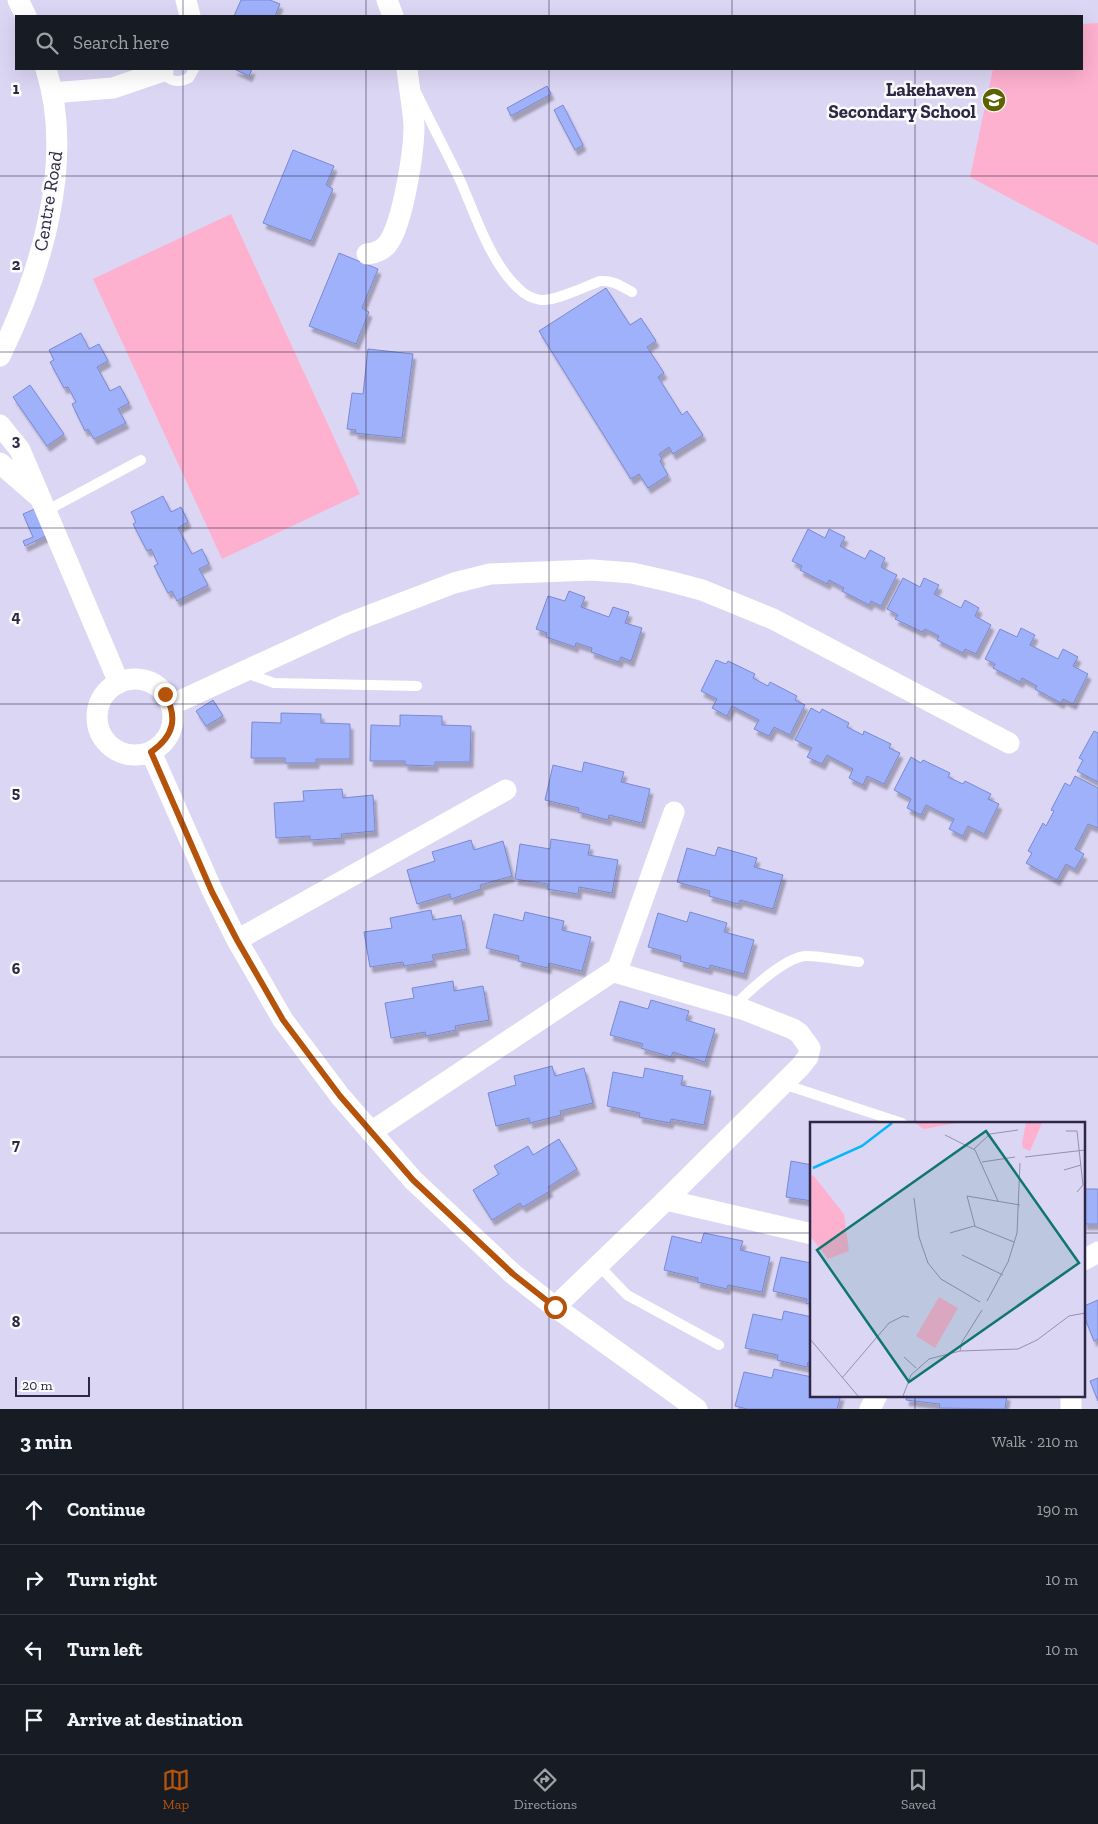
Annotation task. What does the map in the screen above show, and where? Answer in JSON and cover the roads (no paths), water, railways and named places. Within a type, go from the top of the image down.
[{"type":"street","points":[[18,0],[26,15]]},
{"type":"street","points":[[186,0],[190,15]]},
{"type":"street","points":[[387,0],[393,15]]},
{"type":"street","name":"Centre Road","points":[[0,356],[15,325],[38,262],[52,196],[57,145],[52,92],[46,70]]},
{"type":"street","points":[[52,92],[113,88],[162,70]]},
{"type":"street","points":[[367,254],[376,254],[393,236],[409,175],[414,126],[407,72]]},
{"type":"street","points":[[0,426],[20,450],[119,683]]},
{"type":"street","points":[[0,463],[44,505]]},
{"type":"street","points":[[171,705],[347,624],[454,583],[490,574],[592,570],[632,573],[702,590],[773,619],[1009,743]]},
{"type":"street","points":[[144,680],[155,685],[165,694],[171,705],[172,727],[160,746],[151,752],[138,755],[125,754],[113,748],[104,739],[98,727],[97,714],[101,701],[108,690],[119,683],[144,680]]},
{"type":"street","points":[[151,752],[212,892],[237,940],[283,1020],[340,1096],[413,1180],[513,1274],[555,1307],[697,1409]]},
{"type":"street","points":[[237,940],[506,790]]},
{"type":"street","points":[[371,1132],[614,972],[621,962],[674,812]]},
{"type":"street","points":[[555,1307],[800,1067],[808,1057],[810,1048],[805,1040],[793,1029],[733,1007],[614,972]]},
{"type":"street","points":[[666,1200],[810,1234]]},
{"type":"street","points":[[1086,1259],[1098,1252]]},
{"type":"street","points":[[870,1409],[876,1396]]},
{"type":"street","points":[[1071,1396],[1071,1409]]},
{"type":"lane","points":[[162,70],[171,80],[177,82],[189,78],[193,70]]},
{"type":"lane","points":[[407,72],[457,174],[492,252],[506,274],[518,288],[540,300],[550,299],[607,281],[632,292]]},
{"type":"lane","points":[[44,505],[141,460]]},
{"type":"lane","points":[[242,672],[274,683],[417,686]]},
{"type":"lane","points":[[733,1007],[754,987],[786,964],[804,956],[859,962]]},
{"type":"lane","points":[[783,1084],[899,1122]]},
{"type":"lane","points":[[600,1262],[604,1271],[627,1295],[719,1345]]},
{"type":"place","name":"Lakehaven Secondary School","points":[[994,100]]}]
